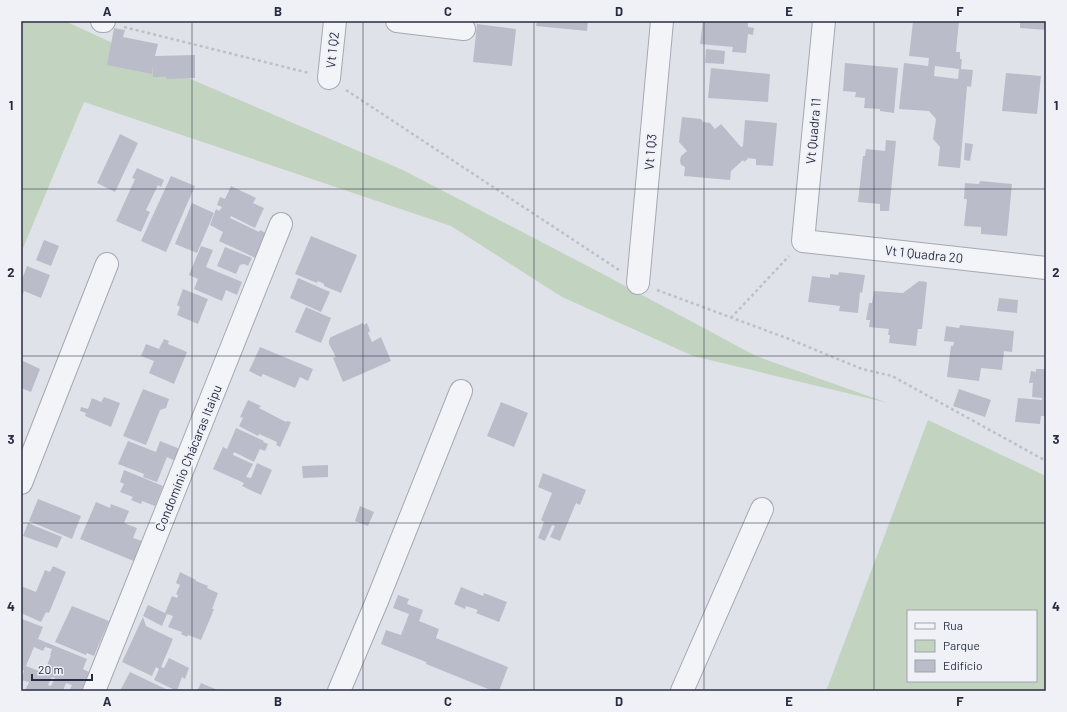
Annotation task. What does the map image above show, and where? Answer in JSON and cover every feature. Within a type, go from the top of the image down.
[{"type":"street","name":"Vt 1 Q2","points":[[329,78],[335,21]]},
{"type":"street","points":[[397,21],[464,29]]},
{"type":"street","name":"Vt 1 Q3","points":[[638,283],[662,21]]},
{"type":"street","name":"Vt Quadra 11","points":[[803,241],[824,21]]},
{"type":"street","name":"Condomínio Chácaras Itaipu","points":[[94,691],[281,224]]},
{"type":"street","name":"Vt 1 Quadra 20","points":[[803,241],[1046,268]]},
{"type":"street","points":[[21,483],[107,264]]},
{"type":"street","points":[[339,691],[377,601],[461,391]]},
{"type":"street","points":[[682,691],[762,509]]},
{"type":"path","points":[[104,21],[329,78],[638,283],[789,339],[862,369],[892,376],[1046,461]]},
{"type":"path","points":[[731,318],[803,241]]},
{"type":"green space","points":[[21,21],[65,21],[193,80],[403,170],[756,356],[888,403],[693,356],[562,297],[451,226],[84,102],[21,253]]},
{"type":"green space","points":[[928,420],[1046,476],[1046,691],[826,691]]},
{"type":"building","points":[[537,21],[588,21],[587,31],[536,26]]},
{"type":"building","points":[[703,21],[748,21],[748,27],[754,28],[753,35],[748,34],[746,53],[732,52],[733,47],[700,44]]},
{"type":"building","points":[[913,21],[959,21],[956,52],[960,52],[960,59],[962,59],[961,69],[973,70],[971,87],[967,86],[960,168],[938,166],[940,147],[933,139],[936,119],[929,111],[899,109],[904,63],[928,66],[929,58],[909,56]],"holes":[[[935,66],[959,69],[958,79],[934,76]]]},
{"type":"building","points":[[1020,21],[1046,21],[1046,30],[1020,28]]},
{"type":"building","points":[[477,24],[516,29],[512,66],[473,62]]},
{"type":"building","points":[[114,28],[125,30],[123,37],[158,44],[155,56],[195,55],[195,78],[167,79],[166,77],[153,77],[153,66],[152,74],[107,65]]},
{"type":"building","points":[[706,49],[725,51],[724,64],[705,63]]},
{"type":"building","points":[[845,63],[898,68],[894,113],[880,111],[880,109],[864,108],[865,98],[855,97],[856,92],[843,91]]},
{"type":"building","points":[[711,68],[770,74],[768,102],[708,98]]},
{"type":"building","points":[[1006,73],[1041,76],[1037,114],[1002,111]]},
{"type":"building","points":[[682,117],[701,119],[703,122],[710,123],[715,129],[721,124],[741,147],[743,146],[745,120],[777,123],[773,166],[756,165],[756,159],[747,158],[748,159],[744,162],[743,160],[731,171],[730,180],[684,176],[685,167],[681,165],[680,161],[681,156],[687,151],[679,142]]},
{"type":"building","points":[[120,134],[138,143],[115,192],[97,183]]},
{"type":"building","points":[[886,140],[896,141],[889,211],[880,211],[880,204],[858,202],[863,156],[865,156],[866,149],[885,151]]},
{"type":"building","points":[[965,143],[973,144],[970,161],[964,160]]},
{"type":"building","points":[[137,168],[164,180],[161,187],[158,185],[146,210],[150,212],[141,232],[116,221],[135,179],[132,178]]},
{"type":"building","points":[[171,176],[195,186],[166,252],[141,241]]},
{"type":"building","points":[[980,181],[1012,184],[1007,236],[981,234],[981,227],[964,226],[967,199],[964,199],[965,183],[979,184]]},
{"type":"building","points":[[231,186],[256,198],[253,203],[264,208],[255,228],[231,216],[230,218],[259,232],[260,230],[270,235],[260,260],[219,241],[223,232],[210,225],[216,209],[219,211],[222,207],[217,205],[220,197],[225,199]]},
{"type":"building","points":[[192,203],[214,213],[197,253],[175,244]]},
{"type":"building","points":[[311,236],[357,255],[341,293],[324,286],[324,284],[318,281],[317,283],[295,274]]},
{"type":"building","points":[[44,240],[59,246],[51,266],[36,260]]},
{"type":"building","points":[[201,246],[213,250],[206,267],[242,282],[237,295],[226,290],[222,301],[194,289],[198,279],[189,275]]},
{"type":"building","points":[[225,247],[252,258],[248,266],[244,264],[240,265],[236,274],[217,266]]},
{"type":"building","points":[[27,266],[50,275],[41,298],[24,291],[22,297],[21,296],[21,282]]},
{"type":"building","points":[[839,272],[865,275],[862,293],[860,292],[858,313],[839,311],[840,306],[808,302],[812,276],[830,278],[830,274],[838,275]]},
{"type":"building","points":[[298,278],[330,292],[321,312],[290,298]]},
{"type":"building","points":[[919,281],[927,282],[922,329],[918,329],[916,346],[889,343],[889,329],[869,327],[870,320],[866,320],[869,303],[872,303],[874,291],[903,293]]},
{"type":"building","points":[[183,289],[208,299],[198,324],[177,315],[180,307],[177,305]]},
{"type":"building","points":[[999,298],[1018,300],[1017,313],[997,311]]},
{"type":"building","points":[[306,307],[331,318],[321,343],[295,332]]},
{"type":"building","points":[[363,323],[364,325],[367,323],[370,331],[368,333],[372,342],[381,337],[391,361],[343,382],[333,358],[336,357],[329,344],[329,340],[331,337]]},
{"type":"building","points":[[960,325],[1014,331],[1012,352],[1004,351],[1002,370],[981,368],[979,381],[947,377],[951,346],[953,346],[954,342],[944,341],[946,326],[959,328]]},
{"type":"building","points":[[164,339],[169,341],[168,344],[187,352],[174,384],[149,373],[154,361],[141,356],[146,344],[159,349]]},
{"type":"building","points":[[260,347],[313,369],[308,381],[300,377],[295,388],[263,374],[261,377],[249,371]]},
{"type":"building","points":[[21,360],[40,369],[31,392],[21,388]]},
{"type":"building","points":[[1036,369],[1046,369],[1046,416],[1041,416],[1040,424],[1015,422],[1018,398],[1042,400],[1042,398],[1032,397],[1033,383],[1029,383],[1031,371],[1036,372]]},
{"type":"building","points":[[143,389],[169,399],[166,408],[160,410],[146,445],[123,436]]},
{"type":"building","points":[[959,389],[991,400],[985,417],[953,406]]},
{"type":"building","points":[[104,397],[120,403],[111,427],[85,416],[86,413],[80,411],[81,407],[88,409],[92,398],[101,402]]},
{"type":"building","points":[[248,400],[261,406],[259,408],[286,422],[291,422],[280,447],[276,445],[277,442],[259,434],[258,436],[239,426],[243,418],[240,417]]},
{"type":"building","points":[[501,402],[528,413],[514,447],[487,436]]},
{"type":"building","points":[[236,428],[268,444],[265,451],[260,449],[254,462],[234,452],[233,455],[253,464],[246,477],[251,478],[257,463],[272,470],[261,495],[242,486],[244,483],[213,469],[223,447],[227,449]]},
{"type":"building","points":[[128,441],[156,452],[160,441],[180,449],[175,461],[167,457],[157,482],[143,477],[144,474],[118,464]]},
{"type":"building","points":[[328,465],[328,477],[303,478],[302,466]]},
{"type":"building","points":[[124,470],[163,486],[155,506],[142,501],[141,504],[131,500],[133,497],[120,492],[124,484],[120,482]]},
{"type":"building","points":[[543,473],[586,490],[580,505],[576,503],[560,541],[550,537],[555,526],[552,525],[545,541],[538,538],[544,522],[541,520],[552,493],[538,487]]},
{"type":"building","points":[[38,499],[81,516],[72,539],[29,521]]},
{"type":"building","points":[[96,502],[110,508],[111,504],[129,511],[124,523],[137,528],[133,538],[145,542],[136,562],[80,539]]},
{"type":"building","points":[[360,506],[374,512],[368,526],[355,521]]},
{"type":"building","points":[[28,523],[62,537],[57,548],[23,536]]},
{"type":"building","points":[[53,566],[66,572],[49,613],[46,612],[41,622],[21,613],[21,586],[36,592],[45,570],[50,572]]},
{"type":"building","points":[[180,572],[208,586],[207,588],[218,593],[212,609],[214,609],[201,640],[188,635],[187,637],[181,634],[182,632],[168,627],[173,616],[167,614],[162,626],[143,616],[148,605],[165,613],[172,596],[177,598],[178,595],[176,594],[180,585],[176,583]]},
{"type":"building","points":[[461,587],[483,596],[484,593],[507,602],[499,622],[476,613],[478,610],[466,606],[465,609],[454,604]]},
{"type":"building","points":[[398,595],[409,599],[407,604],[423,610],[419,621],[439,629],[436,638],[508,667],[499,691],[493,691],[381,644],[386,630],[401,635],[409,614],[393,608]]},
{"type":"building","points":[[72,606],[109,621],[94,656],[87,653],[86,655],[55,642]]},
{"type":"building","points":[[143,617],[146,626],[173,639],[161,667],[164,668],[169,658],[189,668],[185,679],[182,677],[177,691],[154,680],[159,669],[156,667],[152,676],[122,662]]},
{"type":"building","points":[[22,619],[43,627],[38,639],[87,659],[83,669],[89,672],[82,689],[83,691],[69,691],[72,685],[66,683],[63,691],[25,691],[29,682],[21,680],[24,671],[21,669]],"holes":[[[34,647],[43,651],[45,647],[52,649],[44,673],[26,666]],[[52,677],[55,678],[51,686],[48,685]]]},
{"type":"building","points":[[130,672],[170,691],[120,691]]},
{"type":"building","points":[[201,683],[220,691],[197,691]]}]
